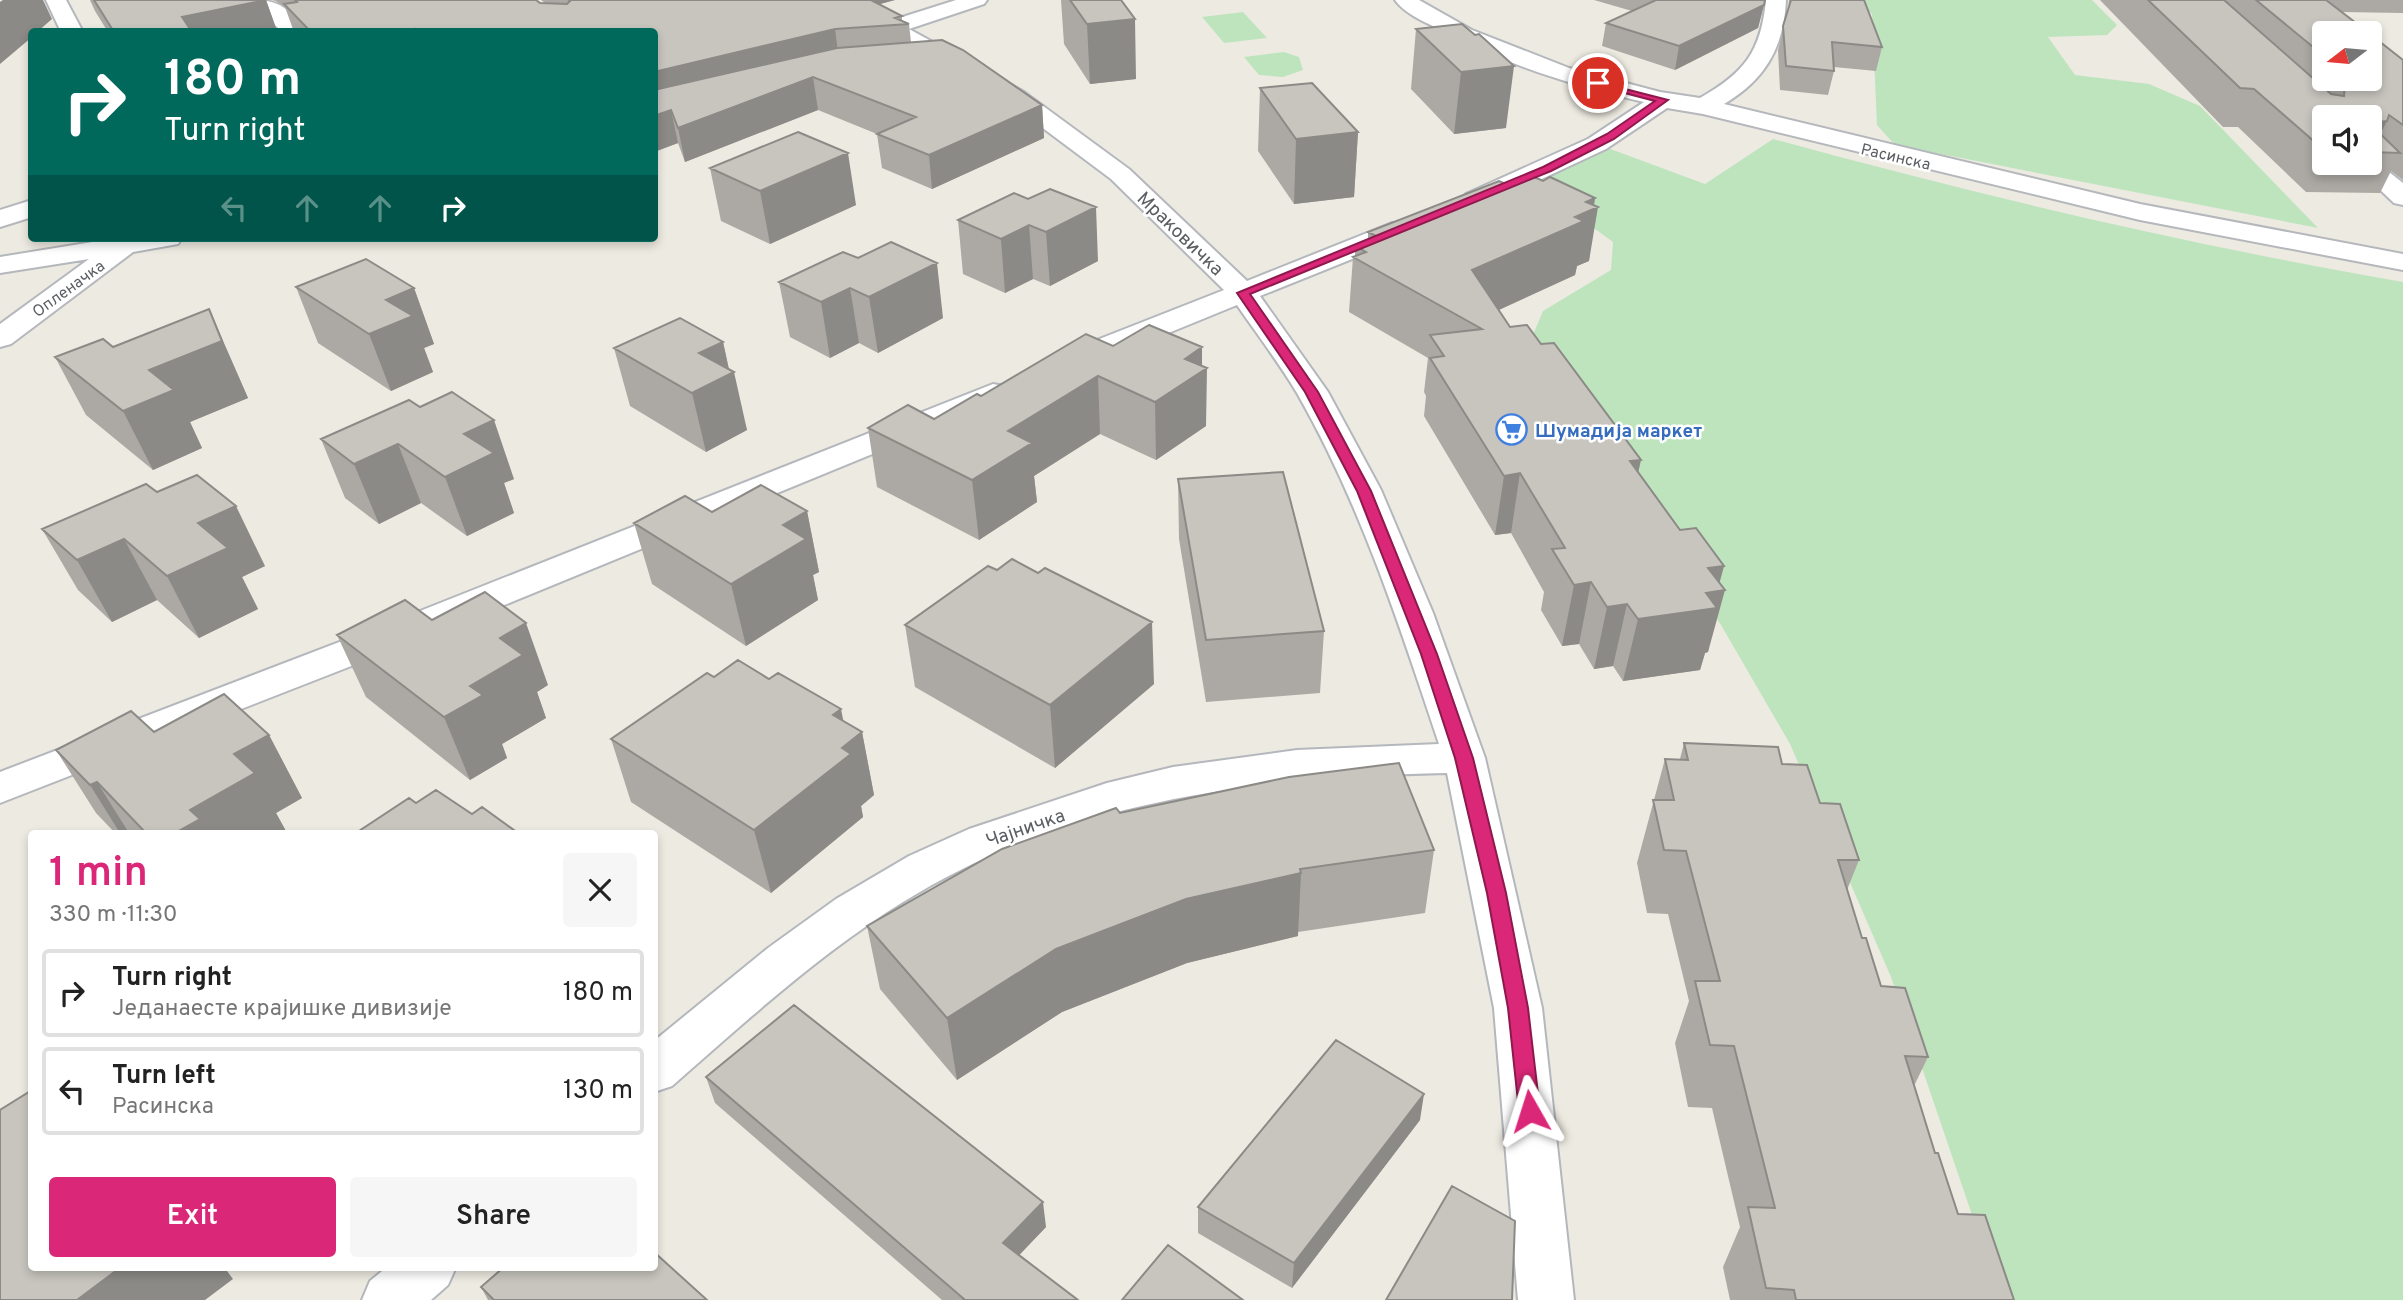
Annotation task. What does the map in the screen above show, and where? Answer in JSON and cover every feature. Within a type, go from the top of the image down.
[{"type":"street","points":[[56,0],[70,28]]},
{"type":"street","points":[[258,0],[284,19],[291,28]]},
{"type":"street","name":"Мраковичка","points":[[841,0],[956,62],[1044,115],[1111,167],[1243,293],[1312,392],[1364,491],[1414,613],[1464,758],[1497,893],[1518,1008],[1546,1300]]},
{"type":"street","points":[[893,27],[976,0]]},
{"type":"street","name":"Расинска","points":[[1405,0],[1440,22],[1505,52],[1587,80],[1663,100],[1704,106],[1822,138],[1976,174],[2228,229],[2403,262]]},
{"type":"street","points":[[1704,106],[1744,80],[1760,63],[1772,38],[1776,0]]},
{"type":"street","points":[[918,65],[956,62]]},
{"type":"street","points":[[0,788],[428,622],[1434,216],[1597,144],[1663,100]]},
{"type":"street","points":[[2378,175],[2403,198]]},
{"type":"street","points":[[0,219],[28,209]]},
{"type":"street","points":[[0,265],[130,243]]},
{"type":"street","name":"Опленачка","points":[[0,338],[130,243]]},
{"type":"street","name":"Чајничка","points":[[658,1067],[746,992],[832,925],[924,868],[984,839],[1134,791],[1214,777],[1344,761],[1464,758]]},
{"type":"street","points":[[390,1300],[423,1271]]},
{"type":"green space","points":[[1858,0],[2092,0],[2117,25],[2107,35],[2048,37],[2075,75],[2149,84],[2200,106],[2318,228],[1895,145],[1877,125],[1872,14]]},
{"type":"green space","points":[[1243,12],[1267,38],[1224,43],[1202,17]]},
{"type":"green space","points":[[1284,52],[1299,57],[1303,70],[1283,77],[1259,75],[1244,57]]},
{"type":"green space","points":[[1773,139],[2086,218],[2323,268],[2403,282],[2403,1300],[2001,1300],[1891,977],[1790,744],[1721,625],[1532,337],[1543,311],[1611,270],[1613,242],[1562,205],[1547,169],[1605,147],[1705,184]]},
{"type":"building","points":[[94,0],[266,0],[182,17],[189,28],[112,28]]},
{"type":"building","points":[[295,0],[536,0],[540,3],[567,4],[569,0],[871,0],[902,16],[895,18],[909,24],[835,29],[658,71],[658,28],[307,28],[284,4],[297,2]]},
{"type":"building","points":[[1070,0],[1121,0],[1135,19],[1087,24]]},
{"type":"building","points":[[1656,0],[1765,0],[1764,5],[1679,46],[1606,23]]},
{"type":"building","points":[[1791,0],[1864,0],[1882,47],[1832,42],[1834,71],[1786,66],[1783,26]]},
{"type":"building","points":[[2148,0],[2224,0],[2312,77],[2312,91],[2328,91],[2344,96],[2344,91],[2382,91],[2382,43],[2403,60],[2403,125],[2389,115],[2387,121],[2382,122],[2382,105],[2312,105],[2312,140],[2254,89],[2240,88]]},
{"type":"building","points":[[2256,0],[2326,0],[2353,21],[2312,21],[2312,46]]},
{"type":"building","points":[[1462,24],[1475,35],[1479,34],[1514,66],[1461,72],[1416,29]]},
{"type":"building","points":[[942,40],[963,50],[1042,105],[929,155],[877,134],[916,117],[813,77],[678,128],[671,110],[658,115],[658,89],[837,48]]},
{"type":"building","points":[[1312,83],[1358,132],[1296,139],[1260,88]]},
{"type":"building","points":[[798,132],[848,153],[760,191],[710,168]]},
{"type":"building","points":[[2382,136],[2400,153],[2382,152]]},
{"type":"building","points":[[1532,176],[1543,181],[1550,177],[1595,198],[1586,202],[1598,207],[1575,217],[1584,221],[1472,270],[1510,327],[1527,325],[1541,344],[1554,343],[1641,460],[1630,461],[1680,530],[1696,528],[1724,566],[1708,568],[1725,590],[1706,593],[1717,608],[1638,619],[1627,604],[1607,607],[1591,582],[1574,585],[1552,549],[1565,548],[1520,473],[1504,476],[1430,358],[1444,356],[1430,335],[1482,329],[1353,257],[1366,252],[1355,246],[1378,237],[1368,232],[1499,181],[1508,185]]},
{"type":"building","points":[[1050,189],[1096,207],[1046,232],[1029,225],[1001,239],[958,220],[1014,193],[1028,199]]},
{"type":"building","points":[[891,242],[937,263],[869,297],[850,288],[821,302],[779,282],[843,252],[858,258]]},
{"type":"building","points":[[366,259],[414,288],[386,300],[413,316],[369,334],[296,287]]},
{"type":"building","points":[[209,309],[222,341],[149,370],[174,390],[123,411],[55,357],[103,339],[113,347]]},
{"type":"building","points":[[680,318],[723,342],[699,353],[734,372],[692,393],[614,348]]},
{"type":"building","points":[[1149,325],[1202,347],[1185,359],[1207,368],[1155,402],[1098,376],[1008,431],[1032,443],[972,480],[868,428],[908,405],[934,419],[977,394],[981,396],[1086,334],[1113,346]]},
{"type":"building","points":[[452,392],[494,420],[464,434],[494,453],[445,477],[398,444],[354,464],[321,439],[409,400],[420,407]]},
{"type":"building","points":[[1283,472],[1324,631],[1206,640],[1178,479]]},
{"type":"building","points":[[197,475],[236,506],[198,523],[228,548],[167,576],[124,539],[77,560],[42,529],[146,484],[157,492]]},
{"type":"building","points":[[761,485],[807,511],[783,525],[806,539],[731,584],[634,523],[685,496],[712,512]]},
{"type":"building","points":[[1012,559],[1038,573],[1045,568],[1152,622],[1050,705],[905,625],[988,566],[997,570]]},
{"type":"building","points":[[485,592],[526,623],[500,638],[523,655],[470,686],[483,695],[444,717],[337,635],[405,600],[432,620]]},
{"type":"building","points":[[738,660],[769,679],[778,673],[841,709],[833,715],[862,732],[842,748],[851,754],[754,830],[611,739],[707,673],[714,677]]},
{"type":"building","points":[[224,694],[269,735],[234,754],[255,773],[190,810],[200,819],[180,830],[143,830],[97,782],[90,785],[56,750],[131,711],[154,732]]},
{"type":"building","points":[[1684,743],[1778,747],[1782,764],[1807,765],[1820,803],[1840,804],[1859,860],[1838,860],[1862,938],[1866,938],[1881,986],[1905,988],[1928,1057],[1905,1056],[1935,1153],[1938,1153],[1958,1214],[1985,1215],[2014,1300],[1796,1300],[1794,1290],[1766,1288],[1748,1207],[1775,1208],[1734,1046],[1710,1045],[1695,981],[1720,981],[1686,851],[1664,850],[1653,800],[1674,800],[1665,759],[1688,760]]},
{"type":"building","points":[[1399,763],[1434,850],[1300,869],[1301,873],[1186,899],[1056,949],[947,1018],[867,926],[1002,849],[1116,808],[1120,813],[1289,777]]},
{"type":"building","points":[[436,790],[472,814],[482,807],[514,830],[361,830],[409,798],[416,803]]},
{"type":"building","points":[[794,1005],[1043,1202],[1003,1243],[1078,1300],[963,1300],[706,1077]]},
{"type":"building","points":[[1336,1040],[1424,1094],[1294,1263],[1198,1207]]},
{"type":"building","points":[[28,1092],[28,1271],[116,1271],[77,1300],[0,1300],[0,1110]]},
{"type":"building","points":[[1452,1186],[1515,1221],[1512,1300],[1386,1300]]},
{"type":"building","points":[[1168,1245],[1243,1300],[1122,1300]]},
{"type":"building","points":[[658,1256],[707,1300],[494,1300],[481,1287],[499,1271],[658,1271]]},
{"type":"place","name":"Шумадија маркет","points":[[1512,430]]},
{"type":"route","points":[[1530,1111],[1518,1008],[1497,893],[1464,758],[1429,654],[1392,556],[1340,444],[1312,392],[1243,293],[1547,169],[1611,136],[1663,100],[1598,83]]}]
